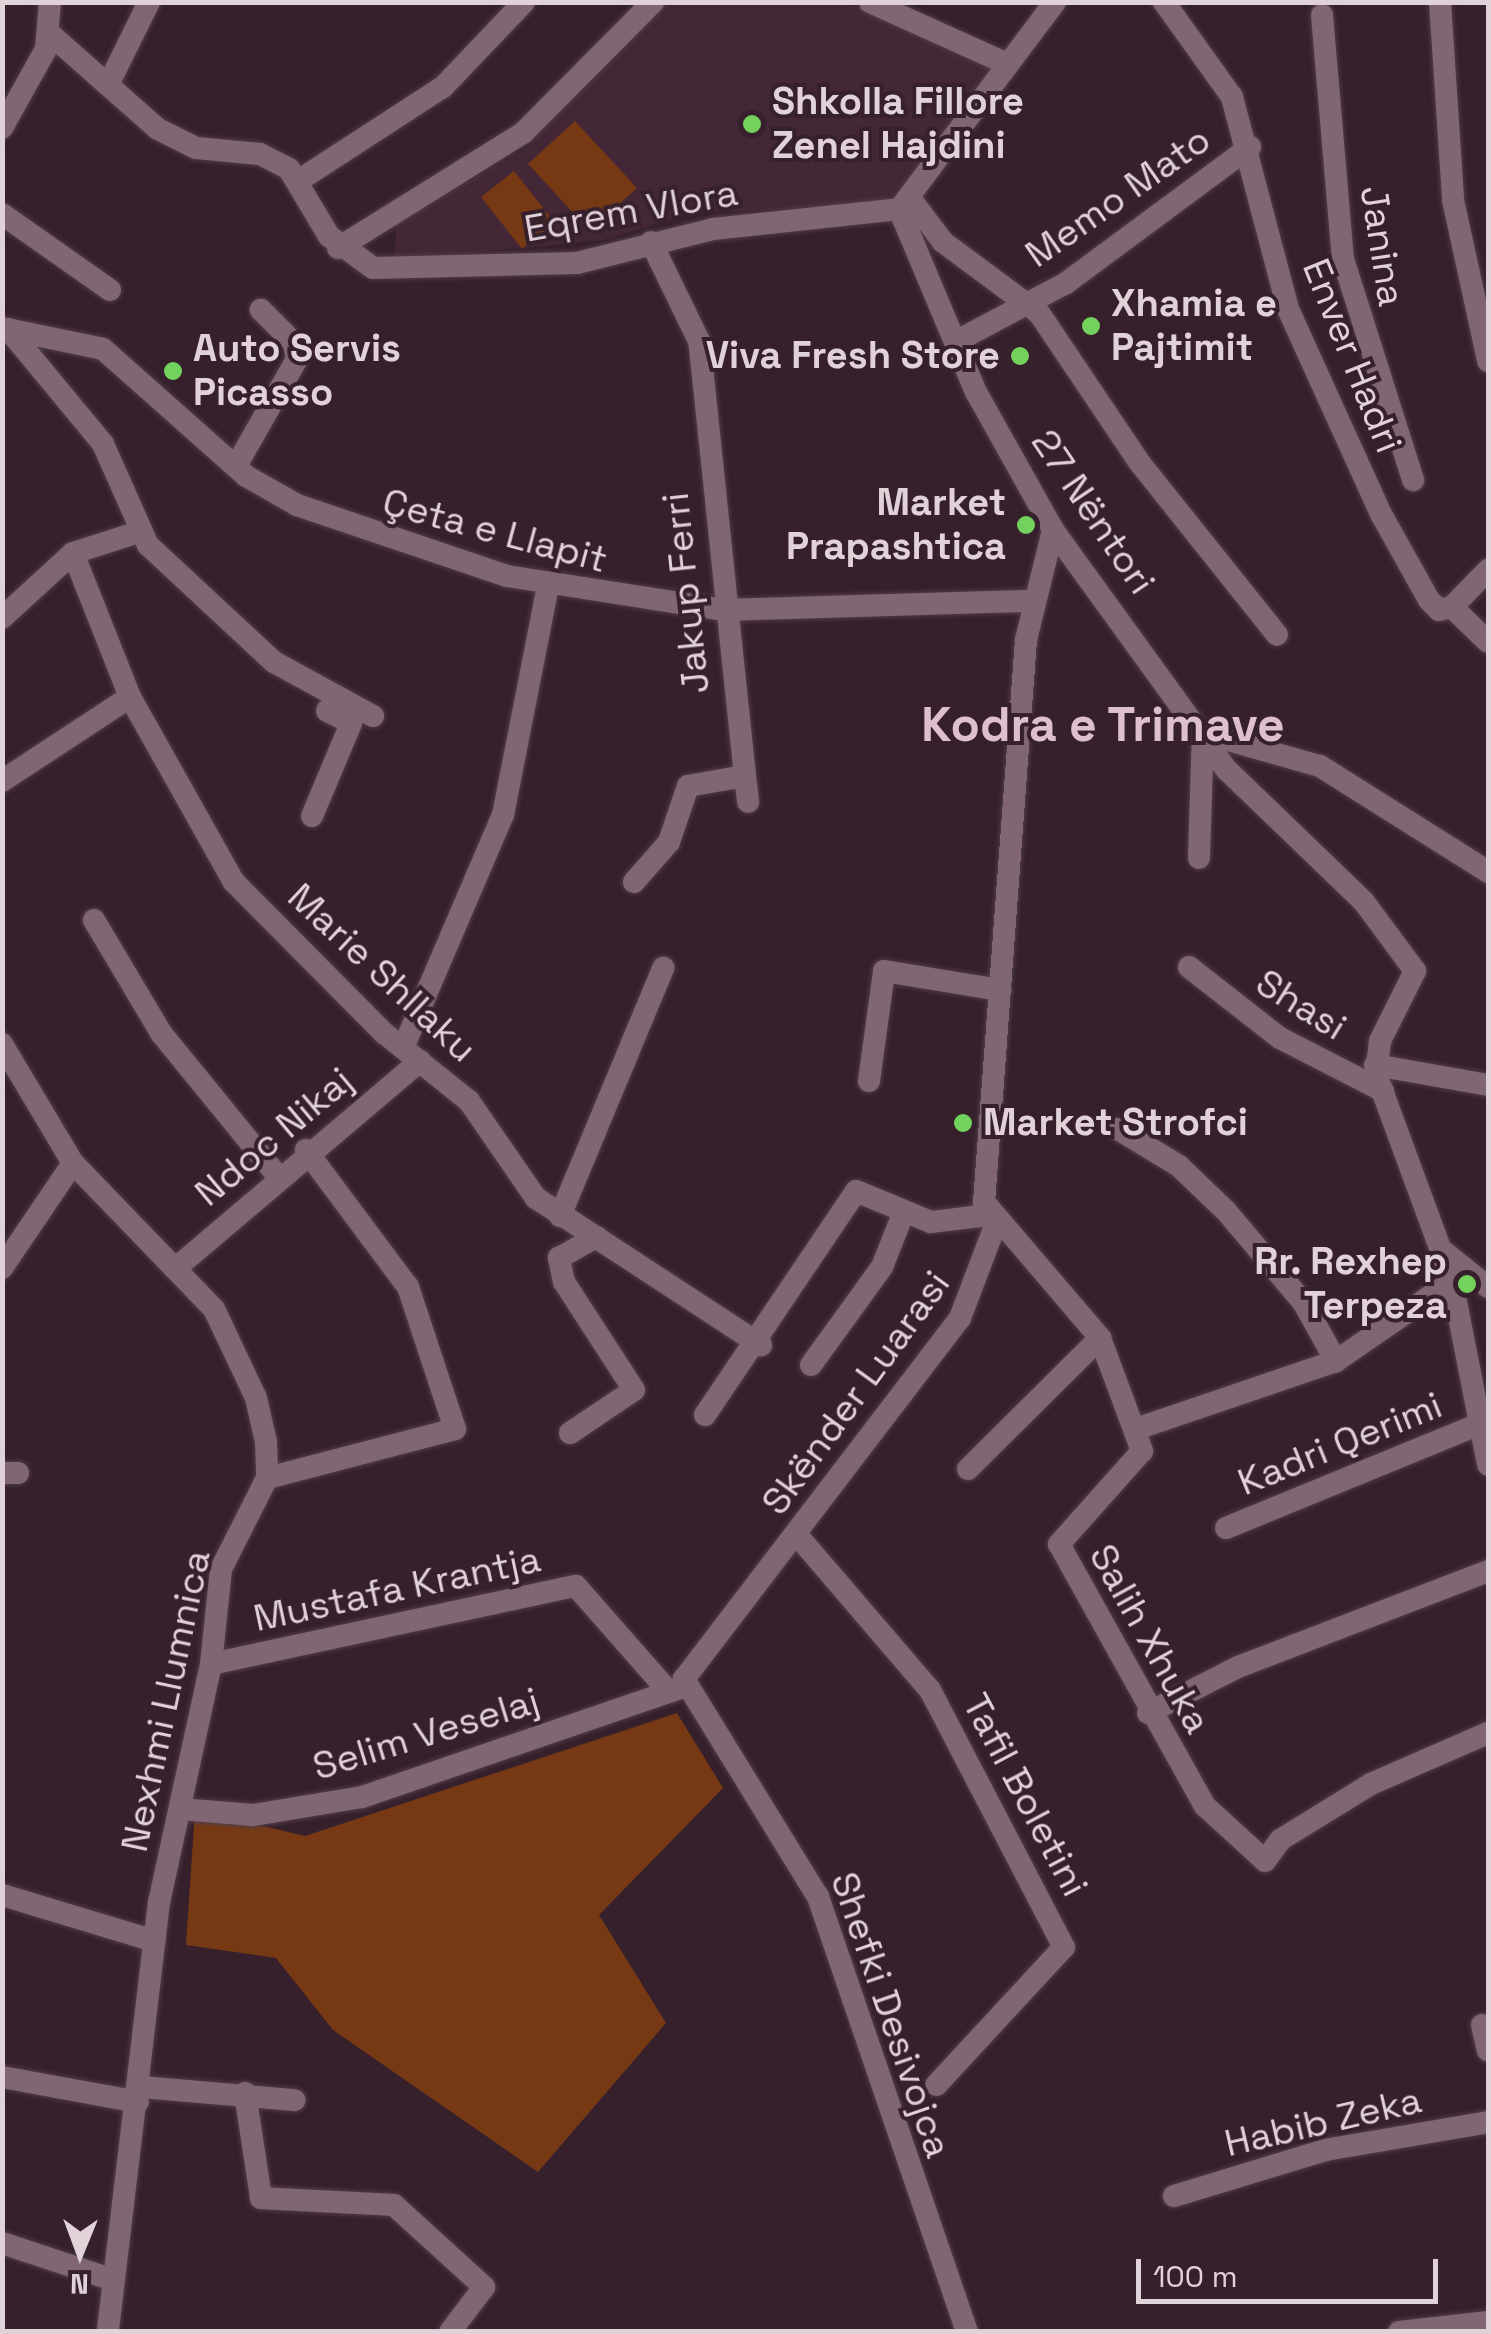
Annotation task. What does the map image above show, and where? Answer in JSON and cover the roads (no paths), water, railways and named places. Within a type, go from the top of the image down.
[{"type":"street","points":[[2,128],[50,34],[50,2]]},
{"type":"street","points":[[108,85],[150,2]]},
{"type":"street","points":[[298,181],[443,87],[524,2]]},
{"type":"street","points":[[50,34],[176,140],[260,154],[298,181],[338,248],[523,133],[653,2]]},
{"type":"street","points":[[870,2],[1007,64]]},
{"type":"street","points":[[1054,2],[904,203],[943,242],[1026,303],[1277,635]]},
{"type":"street","name":"Enver Hadri","points":[[1164,2],[1218,72],[1250,147],[1299,338],[1403,558],[1439,610],[1452,607],[1488,642]]},
{"type":"street","points":[[1440,2],[1453,200],[1488,360]]},
{"type":"street","name":"Janina","points":[[1322,7],[1343,259],[1414,480]]},
{"type":"street","name":"Memo Mato","points":[[954,342],[1026,303],[1250,147]]},
{"type":"street","name":"Eqrem Vlora","points":[[338,248],[373,268],[414,271],[577,262],[651,242],[904,203]]},
{"type":"street","name":"27 Nëntori","points":[[904,203],[954,342],[1053,530],[1248,793],[1364,902],[1415,971],[1375,1065]]},
{"type":"street","points":[[2,214],[110,290]]},
{"type":"street","name":"Jakup Ferri","points":[[651,242],[698,341],[723,610],[748,802]]},
{"type":"street","points":[[236,466],[297,358],[294,343],[261,310]]},
{"type":"street","points":[[5,328],[102,444],[142,531],[212,605],[262,667],[351,723],[312,816]]},
{"type":"street","name":"Çeta e Llapit","points":[[5,328],[103,350],[236,466],[337,523],[548,585],[723,610],[1033,601]]},
{"type":"street","name":"Skënder Luarasi","points":[[678,1689],[690,1661],[797,1535],[975,1295],[993,1219],[983,1187],[1033,601],[1053,530]]},
{"type":"street","points":[[2,618],[74,553],[142,531]]},
{"type":"street","name":"Marie Shllaku","points":[[74,553],[130,696],[227,873],[412,1055],[469,1101],[520,1178],[560,1216],[761,1345]]},
{"type":"street","points":[[1452,607],[1488,570]]},
{"type":"street","points":[[412,1055],[508,799],[548,585]]},
{"type":"street","points":[[212,605],[306,685],[374,716]]},
{"type":"street","points":[[2,781],[130,696]]},
{"type":"street","points":[[1199,858],[1203,733],[1320,766],[1488,872]]},
{"type":"street","points":[[634,882],[670,842],[688,786],[745,776]]},
{"type":"street","points":[[94,920],[161,1033],[277,1175]]},
{"type":"street","name":"Shasi","points":[[1188,967],[1280,1038],[1384,1091]]},
{"type":"street","points":[[560,1216],[663,968]]},
{"type":"street","points":[[869,1081],[884,971],[1000,990]]},
{"type":"street","points":[[3,1048],[73,1163],[176,1268],[240,1358],[263,1420],[267,1478],[455,1429],[408,1287],[306,1150]]},
{"type":"street","name":"Ndoc Nikaj","points":[[176,1268],[412,1055]]},
{"type":"street","points":[[1488,1084],[1375,1065],[1452,1281],[1488,1464]]},
{"type":"street","points":[[1118,1129],[1179,1166],[1226,1211],[1303,1302],[1336,1361]]},
{"type":"street","points":[[2,1268],[73,1163]]},
{"type":"street","points":[[706,1416],[761,1345],[856,1192],[930,1222],[993,1219],[1060,1282],[1100,1338],[1139,1428],[1336,1361],[1452,1281]]},
{"type":"street","points":[[811,1365],[882,1267],[903,1214]]},
{"type":"street","points":[[570,1433],[634,1390],[564,1282],[559,1258],[596,1237]]},
{"type":"street","points":[[1443,1251],[1488,1287]]},
{"type":"street","points":[[968,1469],[1100,1338]]},
{"type":"street","name":"Kadri Qerimi","points":[[1226,1528],[1480,1424]]},
{"type":"street","name":"Salih Xhuka","points":[[1139,1428],[1142,1451],[1059,1544],[1148,1714],[1205,1806],[1266,1861],[1280,1840],[1370,1784],[1488,1733]]},
{"type":"street","name":"Nexhmi Llumnica","points":[[108,2332],[107,2278],[140,2094],[154,1941],[211,1664],[222,1569],[267,1478]]},
{"type":"street","name":"Tafil Boletini","points":[[797,1535],[930,1690],[1064,1947],[936,2085]]},
{"type":"street","points":[[1148,1714],[1238,1667],[1488,1572]]},
{"type":"street","name":"Mustafa Krantja","points":[[211,1664],[576,1586],[678,1689]]},
{"type":"street","name":"Selim Veselaj","points":[[180,1809],[252,1815],[362,1797],[678,1689]]},
{"type":"street","name":"Shefki Desivojca","points":[[678,1689],[818,1897],[966,2332]]},
{"type":"street","points":[[2,1895],[154,1941]]},
{"type":"street","points":[[1482,2025],[1488,2050]]},
{"type":"street","points":[[2,2077],[140,2094],[246,2094],[294,2100]]},
{"type":"street","points":[[246,2094],[261,2198],[394,2204],[484,2287],[450,2332]]},
{"type":"street","name":"Habib Zeka","points":[[1174,2196],[1325,2150],[1488,2122]]},
{"type":"street","points":[[2,2243],[107,2278]]},
{"type":"street","points":[[1399,2332],[1488,2322]]},
{"type":"place","name":"Shkolla Fillore Zenel Hajdini","points":[[752,124]]},
{"type":"place","name":"Xhamia e Pajtimit","points":[[1091,326]]},
{"type":"place","name":"Viva Fresh Store","points":[[1020,356]]},
{"type":"place","name":"Auto Servis Picasso","points":[[173,371]]},
{"type":"place","name":"Market Prapashtica","points":[[1026,525]]},
{"type":"place","name":"Market Strofci","points":[[963,1123]]},
{"type":"place","name":"Rr. Rexhep Terpeza","points":[[1467,1284]]},
{"type":"district","name":"Kodra e Trimave","points":[[1103,725]]}]
